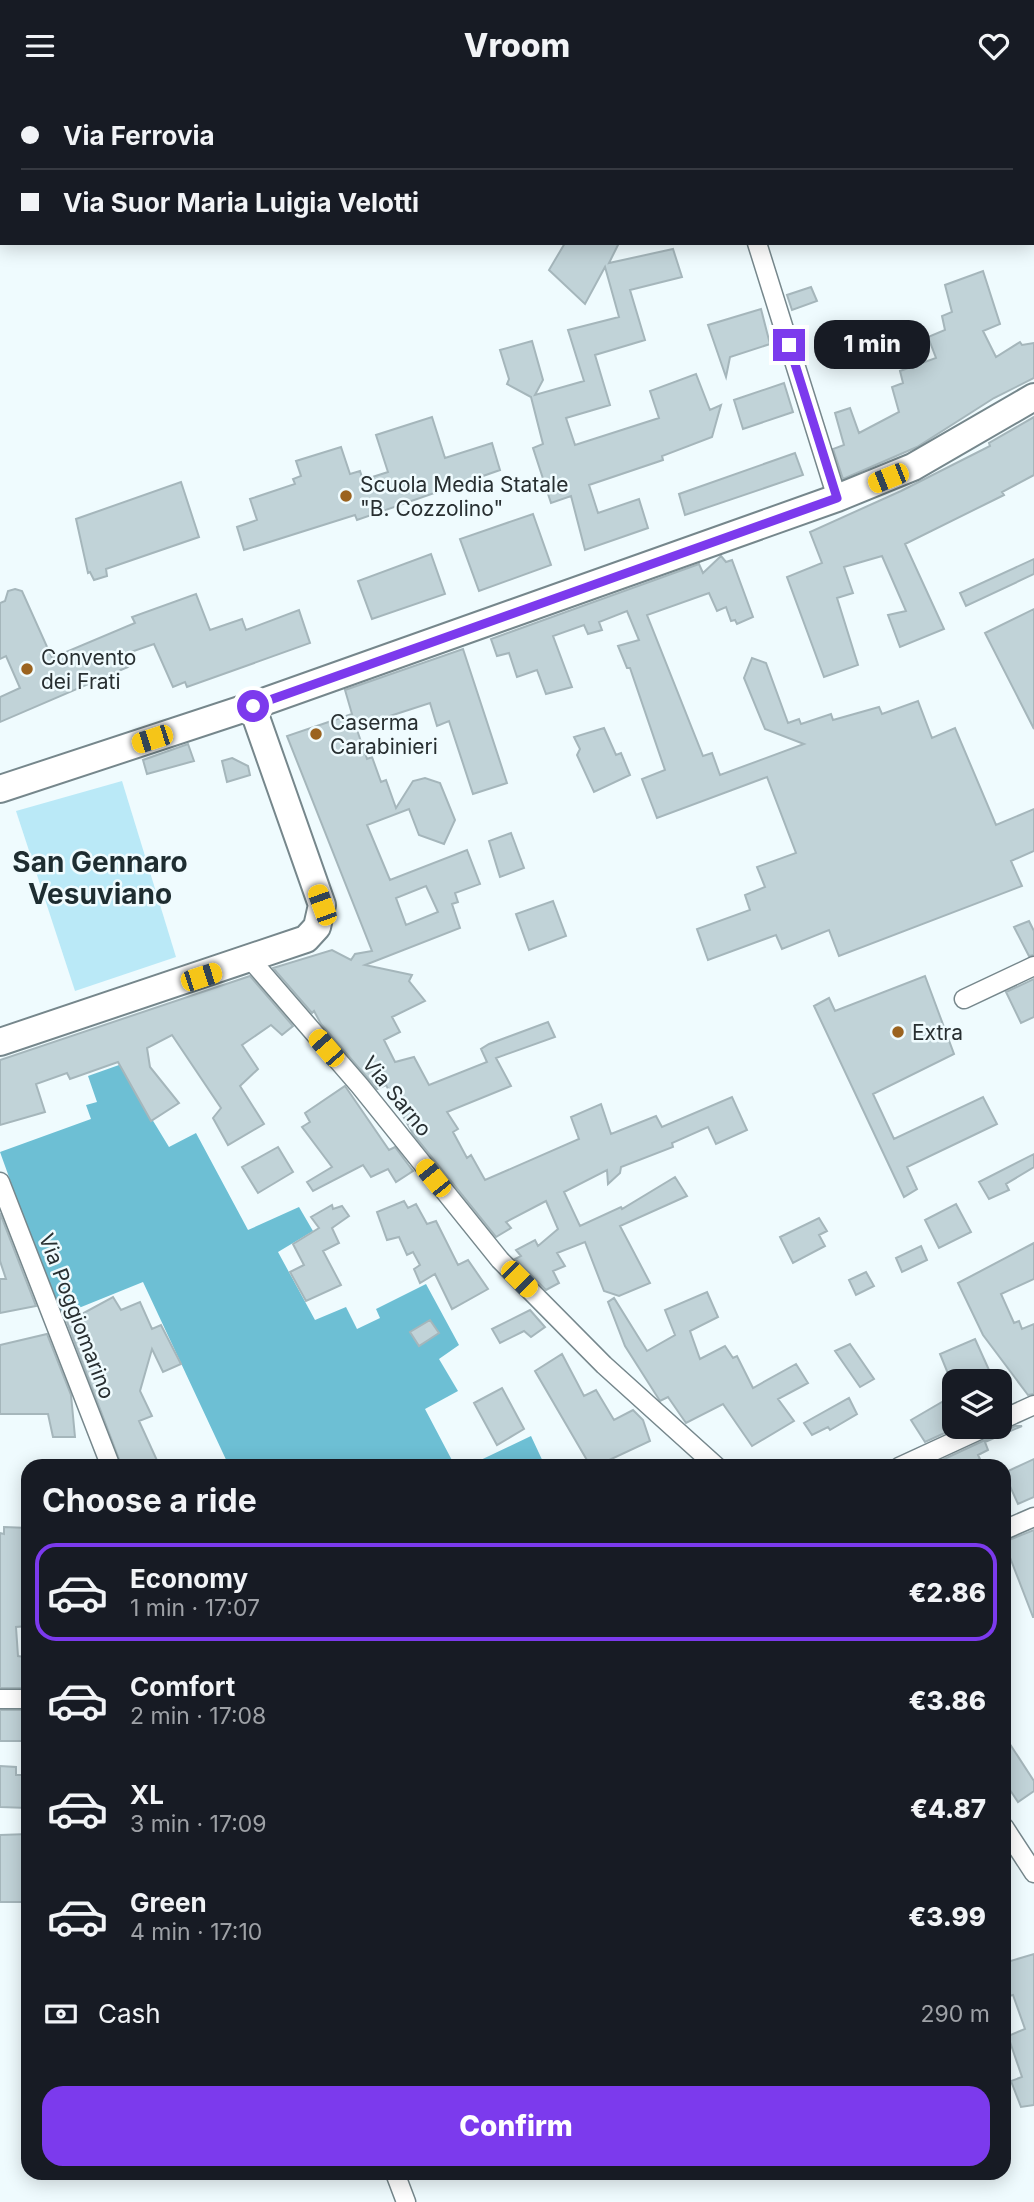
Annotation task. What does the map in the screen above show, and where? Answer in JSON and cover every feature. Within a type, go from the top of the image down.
[{"type":"main road","points":[[0,789],[253,706],[837,498],[913,467],[1034,397]]},
{"type":"main road","points":[[0,1042],[251,960],[306,939],[317,927],[322,905],[253,706]]},
{"type":"street","points":[[758,245],[837,498]]},
{"type":"street","name":"Via Sarno","points":[[251,960],[360,1086],[500,1260],[604,1365],[708,1459]]},
{"type":"street","points":[[964,999],[1034,966]]},
{"type":"street","name":"Via Poggiomarino","points":[[0,1182],[108,1459]]},
{"type":"street","points":[[1012,1415],[1034,1405]]},
{"type":"street","points":[[916,1459],[960,1439]]},
{"type":"street","points":[[1011,1527],[1034,1517]]},
{"type":"street","points":[[0,1699],[21,1699]]},
{"type":"street","points":[[1011,1838],[1034,1873]]},
{"type":"street","points":[[398,2180],[407,2202]]},
{"type":"shaded area","points":[[122,781],[176,957],[75,991],[16,811]]},
{"type":"shaded area","points":[[119,1065],[169,1147],[196,1133],[248,1230],[299,1207],[313,1231],[278,1252],[315,1320],[346,1307],[357,1329],[380,1318],[376,1309],[426,1284],[459,1345],[439,1359],[458,1391],[425,1409],[451,1459],[226,1459],[143,1282],[59,1316],[0,1152],[91,1119],[86,1105],[97,1102],[88,1076]]},
{"type":"shaded area","points":[[531,1436],[542,1459],[483,1459]]},
{"type":"building","points":[[564,245],[618,245],[609,263],[673,249],[682,277],[630,290],[645,340],[595,355],[610,405],[566,418],[575,445],[659,418],[650,391],[696,374],[710,410],[721,405],[712,437],[662,456],[663,460],[589,485],[598,513],[639,499],[648,528],[585,550],[571,496],[551,503],[533,448],[543,444],[531,397],[507,384],[509,379],[500,350],[532,341],[543,380],[535,395],[584,381],[568,330],[619,317],[605,267],[585,304],[549,270]]},
{"type":"building","points":[[983,271],[1000,324],[983,331],[996,357],[1020,342],[1022,345],[1034,343],[1034,378],[994,398],[917,447],[843,479],[833,449],[844,445],[835,413],[850,408],[859,433],[899,412],[892,387],[903,383],[900,371],[936,358],[928,337],[945,330],[942,316],[952,312],[945,285]]},
{"type":"building","points":[[811,287],[817,301],[792,310],[787,295]]},
{"type":"building","points":[[761,309],[770,344],[730,357],[726,377],[708,325]]},
{"type":"building","points":[[784,383],[793,412],[743,429],[734,400]]},
{"type":"building","name":"Scuola Media Statale \"B. Cozzolino\"","points":[[432,417],[445,458],[492,443],[500,470],[357,520],[355,515],[244,550],[237,527],[257,520],[250,499],[295,484],[293,479],[301,476],[296,461],[341,447],[350,474],[360,471],[363,480],[388,472],[376,435]]},
{"type":"building","points":[[1034,417],[1034,475],[1002,492],[1004,495],[905,544],[944,629],[900,647],[888,615],[906,611],[882,556],[844,567],[853,593],[837,598],[858,665],[824,677],[787,577],[822,563],[810,532],[901,491],[990,446],[989,443]]},
{"type":"building","points":[[795,453],[803,475],[685,515],[679,494]]},
{"type":"building","points":[[181,482],[199,537],[106,569],[107,576],[94,580],[90,572],[88,573],[76,519]]},
{"type":"building","points":[[533,514],[551,565],[479,591],[460,539]]},
{"type":"building","points":[[431,554],[445,594],[372,619],[358,581]]},
{"type":"building","points":[[721,556],[726,562],[732,560],[753,617],[737,624],[735,620],[731,621],[726,607],[717,611],[709,593],[647,615],[703,756],[712,753],[720,775],[804,744],[765,729],[744,678],[752,658],[766,663],[788,723],[799,719],[801,724],[831,714],[833,720],[879,707],[882,714],[918,701],[932,738],[955,728],[996,825],[1034,809],[1034,851],[1011,861],[1022,886],[839,956],[829,930],[782,949],[776,935],[708,960],[697,929],[750,910],[745,895],[765,887],[757,867],[796,853],[767,777],[657,818],[642,779],[665,770],[630,668],[627,668],[618,646],[639,640],[627,611],[599,622],[602,630],[588,634],[584,625],[553,636],[572,687],[546,694],[537,670],[517,677],[509,653],[497,656],[491,639],[699,564],[703,573]]},
{"type":"building","points":[[1034,559],[1034,574],[966,606],[960,593]]},
{"type":"building","points":[[8,591],[22,591],[52,658],[135,623],[132,617],[196,594],[210,630],[242,619],[246,630],[299,610],[310,643],[187,687],[185,682],[173,687],[154,644],[122,655],[128,667],[0,722],[0,697],[20,688],[6,656],[0,659],[0,603],[5,601]]},
{"type":"building","points":[[1034,609],[1034,729],[985,633]]},
{"type":"building","points":[[463,649],[507,783],[473,794],[449,721],[437,726],[430,703],[356,727],[367,759],[372,757],[381,782],[386,780],[396,808],[413,781],[425,778],[440,783],[455,820],[444,844],[419,835],[409,809],[367,825],[390,880],[467,850],[480,884],[455,893],[458,902],[452,904],[460,928],[365,965],[412,975],[409,981],[425,1001],[392,1017],[400,1032],[384,1040],[395,1062],[414,1057],[429,1085],[487,1062],[481,1049],[489,1044],[548,1022],[555,1037],[496,1058],[511,1086],[447,1112],[458,1129],[453,1132],[467,1158],[471,1155],[485,1180],[579,1139],[571,1117],[601,1104],[611,1134],[656,1116],[662,1127],[732,1097],[747,1130],[716,1144],[708,1127],[672,1143],[673,1147],[621,1167],[620,1173],[608,1184],[607,1170],[564,1192],[580,1226],[621,1207],[622,1209],[675,1177],[687,1196],[620,1226],[650,1283],[619,1296],[604,1291],[585,1242],[557,1253],[565,1266],[553,1271],[559,1283],[546,1290],[515,1259],[521,1256],[516,1250],[535,1240],[538,1246],[558,1229],[546,1201],[506,1222],[511,1228],[496,1237],[413,1134],[386,1085],[377,1089],[321,1024],[314,1011],[312,1013],[273,968],[332,950],[351,960],[355,954],[372,951],[287,736],[352,714],[345,690]],"holes":[[[426,886],[438,912],[406,925],[396,898]]]},
{"type":"building","points":[[604,728],[616,755],[621,753],[630,775],[594,792],[577,755],[580,749],[574,737]]},
{"type":"building","points":[[188,744],[194,761],[147,774],[143,760]]},
{"type":"building","points":[[232,758],[248,766],[250,775],[227,782],[222,761]]},
{"type":"building","points":[[511,833],[524,868],[500,877],[489,841]]},
{"type":"building","points":[[553,901],[566,936],[529,950],[516,914]]},
{"type":"building","points":[[1029,921],[1034,931],[1034,955],[1029,956],[1014,927]]},
{"type":"building","points":[[250,976],[293,1026],[282,1035],[271,1025],[242,1045],[258,1069],[240,1086],[264,1124],[228,1145],[213,1118],[221,1108],[172,1035],[147,1048],[150,1067],[179,1103],[151,1121],[118,1062],[70,1079],[67,1073],[36,1084],[45,1112],[0,1125],[0,1060]]},
{"type":"building","points":[[925,976],[954,1054],[873,1094],[894,1139],[983,1097],[997,1124],[907,1167],[917,1189],[904,1197],[814,1006],[829,998],[835,1011]]},
{"type":"building","points":[[1034,979],[1034,1017],[1021,1023],[1006,992]]},
{"type":"building","points":[[345,1086],[389,1150],[395,1147],[413,1171],[396,1182],[388,1169],[371,1177],[363,1165],[313,1191],[307,1182],[332,1167],[302,1127],[310,1122],[305,1113]]},
{"type":"building","points":[[278,1147],[293,1172],[258,1193],[242,1167]]},
{"type":"building","points":[[1034,1154],[1034,1167],[1006,1184],[1009,1190],[989,1199],[979,1182]]},
{"type":"building","points":[[404,1201],[408,1208],[416,1204],[427,1224],[436,1221],[458,1265],[468,1260],[488,1289],[452,1309],[435,1274],[420,1283],[414,1269],[420,1265],[413,1252],[407,1255],[399,1237],[387,1240],[377,1212]]},
{"type":"building","points":[[956,1204],[971,1232],[939,1248],[925,1220]]},
{"type":"building","points":[[332,1205],[333,1209],[342,1206],[349,1216],[332,1228],[339,1243],[323,1251],[341,1285],[306,1301],[290,1272],[304,1265],[293,1244],[319,1228],[311,1217]]},
{"type":"building","points":[[0,1213],[36,1306],[0,1313],[0,1279],[6,1279],[0,1261]]},
{"type":"building","points":[[819,1218],[827,1231],[819,1235],[825,1246],[793,1263],[780,1237]]},
{"type":"building","points":[[1034,1243],[1034,1279],[1001,1294],[1014,1323],[1019,1321],[1022,1329],[1034,1324],[1034,1394],[1028,1395],[1012,1374],[1012,1369],[1008,1369],[983,1335],[958,1283]]},
{"type":"building","points":[[921,1246],[927,1260],[902,1272],[896,1258]]},
{"type":"building","points":[[866,1272],[874,1286],[856,1295],[849,1280]]},
{"type":"building","points":[[707,1292],[718,1317],[690,1331],[700,1359],[725,1346],[733,1358],[737,1356],[753,1388],[796,1364],[808,1383],[778,1399],[794,1421],[752,1446],[723,1404],[686,1423],[668,1397],[660,1401],[625,1346],[608,1302],[614,1298],[647,1351],[675,1335],[665,1310]]},
{"type":"building","points":[[113,1297],[121,1310],[140,1302],[152,1329],[161,1325],[181,1364],[163,1372],[152,1349],[140,1391],[152,1416],[139,1421],[156,1459],[119,1459],[67,1322]]},
{"type":"building","points":[[530,1310],[545,1327],[531,1337],[524,1331],[500,1343],[492,1329]]},
{"type":"building","points":[[430,1320],[439,1333],[419,1346],[410,1332]]},
{"type":"building","points":[[47,1334],[71,1395],[75,1437],[53,1437],[48,1414],[0,1414],[0,1345]]},
{"type":"building","points":[[975,1339],[989,1369],[946,1369],[940,1354]]},
{"type":"building","points":[[850,1344],[874,1379],[860,1387],[835,1351]]},
{"type":"building","points":[[562,1354],[584,1396],[596,1390],[614,1420],[633,1410],[643,1420],[650,1441],[611,1459],[586,1459],[535,1371]]},
{"type":"building","points":[[502,1388],[524,1429],[497,1445],[474,1403]]},
{"type":"building","points":[[849,1398],[857,1414],[830,1430],[828,1427],[812,1435],[804,1423]]},
{"type":"building","points":[[942,1402],[942,1434],[925,1442],[911,1420]]},
{"type":"building","points":[[992,1439],[985,1442],[988,1450],[978,1455],[980,1459],[944,1459]]},
{"type":"building","points":[[1034,1459],[1034,1497],[1018,1504],[1011,1488],[1011,1470]]},
{"type":"building","points":[[4,1527],[21,1528],[21,1627],[16,1627],[18,1656],[21,1656],[21,1688],[0,1688],[0,1533],[4,1534]]},
{"type":"building","points":[[1034,1530],[1034,1617],[1011,1560],[1011,1539]]},
{"type":"building","points":[[0,1710],[21,1710],[21,1741],[0,1741]]},
{"type":"building","points":[[1011,1746],[1034,1781],[1034,1791],[1018,1802],[1011,1792]]},
{"type":"building","points":[[0,1766],[16,1767],[16,1775],[21,1775],[21,1808],[0,1807]]},
{"type":"building","points":[[21,1834],[21,1902],[0,1902],[0,1835]]},
{"type":"building","points":[[1034,1954],[1034,2105],[1021,2107],[1011,2081],[1022,2077],[1011,2045],[1011,2035],[1025,2029],[1011,1996],[1011,1961]]},
{"type":"place","name":"Scuola Media Statale \"B. Cozzolino\"","points":[[346,496]]},
{"type":"place","name":"Convento dei Frati","points":[[27,669]]},
{"type":"place","name":"Caserma Carabinieri","points":[[316,734]]},
{"type":"place","name":"Extra","points":[[898,1032]]},
{"type":"district","name":"San Gennaro Vesuviano","points":[[100,878]]},
{"type":"route","points":[[253,706],[837,498],[789,345]]}]
